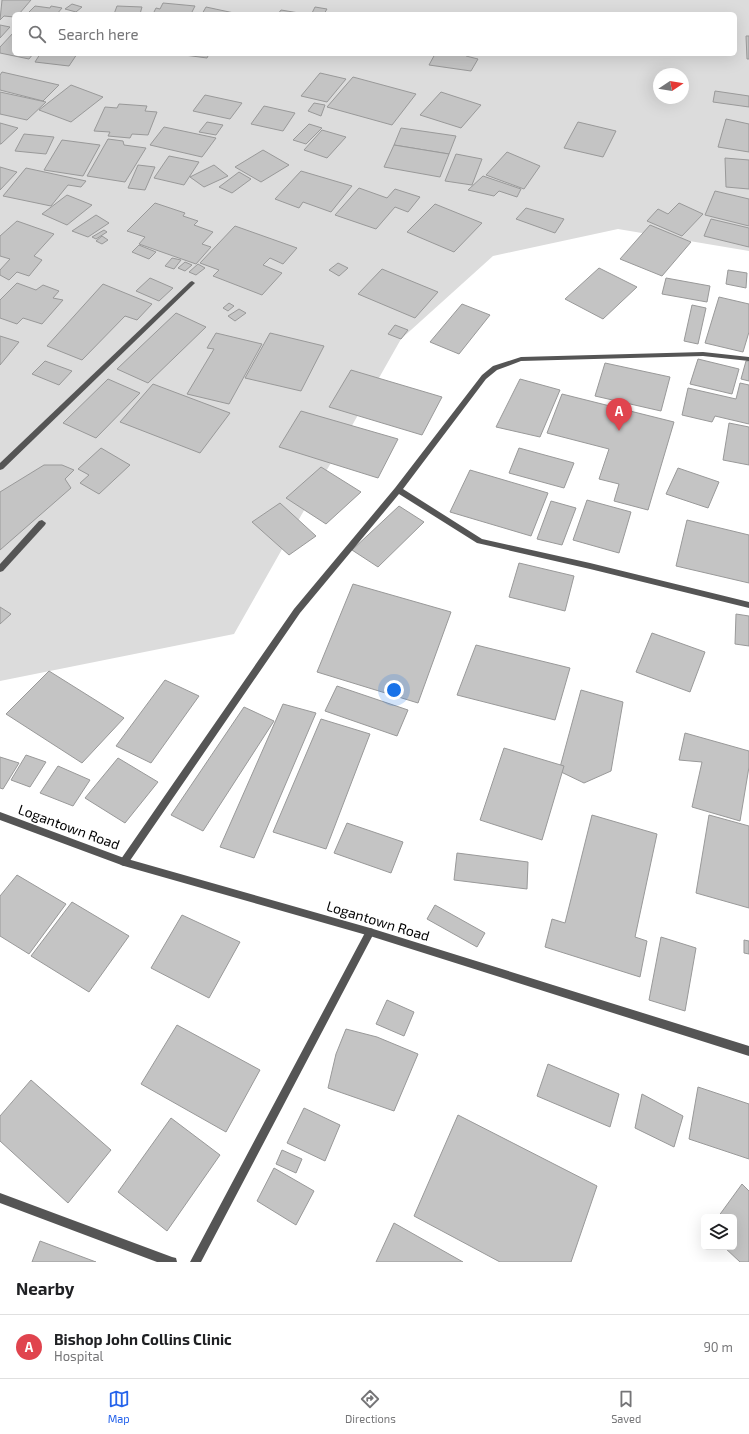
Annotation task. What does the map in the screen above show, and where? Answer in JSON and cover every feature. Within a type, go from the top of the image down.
[{"type":"street","points":[[0,467],[20,446],[80,392],[192,283]]},
{"type":"street","points":[[124,862],[297,611],[398,490],[484,377],[495,368],[509,362],[542,358],[703,354],[749,359]]},
{"type":"street","points":[[398,490],[480,541],[749,605]]},
{"type":"street","points":[[0,569],[42,523]]},
{"type":"street","name":"Logantown Road","points":[[0,816],[124,862],[370,932],[749,1050]]},
{"type":"street","points":[[195,1262],[370,932]]},
{"type":"street","points":[[0,1198],[172,1262]]},
{"type":"shaded area","points":[[0,0],[749,0],[749,251],[618,229],[493,256],[401,339],[234,634],[0,681]]},
{"type":"building","points":[[2,0],[31,0],[21,12],[12,12],[12,17],[4,16],[0,20]]},
{"type":"building","points":[[163,3],[195,6],[192,12],[154,12],[156,8],[160,9]]},
{"type":"building","points":[[72,4],[82,7],[76,12],[65,9]]},
{"type":"building","points":[[35,6],[62,8],[59,12],[29,12]]},
{"type":"building","points":[[117,6],[142,7],[141,12],[115,12]]},
{"type":"building","points":[[206,7],[229,12],[203,12]]},
{"type":"building","points":[[315,7],[327,9],[325,12],[312,12]]},
{"type":"building","points":[[281,10],[293,12],[280,12]]},
{"type":"building","points":[[0,25],[10,27],[0,38]]},
{"type":"building","points":[[12,34],[12,55],[0,53],[0,47]]},
{"type":"building","points":[[746,36],[749,36],[749,59],[747,59]]},
{"type":"building","points":[[14,56],[31,56],[29,59]]},
{"type":"building","points":[[39,56],[76,56],[69,66],[35,62]]},
{"type":"building","points":[[192,56],[208,56],[207,58]]},
{"type":"building","points":[[434,56],[466,56],[478,59],[471,71],[429,65]]},
{"type":"building","points":[[2,72],[59,85],[43,101],[0,90],[0,75]]},
{"type":"building","points":[[320,73],[346,79],[327,102],[301,96]]},
{"type":"building","points":[[353,77],[416,94],[392,125],[327,107]]},
{"type":"building","points":[[71,85],[103,97],[71,122],[39,110]]},
{"type":"building","points":[[715,91],[749,96],[749,107],[713,102]]},
{"type":"building","points":[[0,92],[46,102],[27,120],[0,114]]},
{"type":"building","points":[[441,92],[481,105],[461,128],[420,115]]},
{"type":"building","points":[[205,95],[242,103],[230,119],[193,111]]},
{"type":"building","points":[[314,103],[325,105],[321,116],[308,111]]},
{"type":"building","points":[[119,104],[147,106],[145,111],[157,112],[148,135],[132,134],[130,138],[108,136],[110,132],[94,131],[105,107],[117,108]]},
{"type":"building","points":[[264,106],[295,113],[283,131],[251,124]]},
{"type":"building","points":[[726,119],[749,124],[749,152],[718,147]]},
{"type":"building","points":[[207,122],[223,125],[216,135],[199,132]]},
{"type":"building","points":[[578,122],[616,131],[603,157],[564,148]]},
{"type":"building","points":[[0,123],[18,128],[1,144],[0,144]]},
{"type":"building","points":[[309,124],[322,128],[306,144],[293,140]]},
{"type":"building","points":[[164,127],[216,138],[202,157],[150,145]]},
{"type":"building","points":[[401,128],[456,136],[449,154],[394,145]]},
{"type":"building","points":[[322,130],[346,137],[327,158],[304,150]]},
{"type":"building","points":[[24,134],[54,137],[46,154],[15,151]]},
{"type":"building","points":[[108,139],[123,141],[124,145],[146,148],[125,182],[87,176]]},
{"type":"building","points":[[62,140],[100,145],[83,176],[44,170]]},
{"type":"building","points":[[394,145],[449,154],[440,177],[384,167]]},
{"type":"building","points":[[263,150],[289,165],[261,182],[235,167]]},
{"type":"building","points":[[507,152],[540,166],[524,189],[486,175]]},
{"type":"building","points":[[456,154],[482,159],[472,185],[445,181]]},
{"type":"building","points":[[169,156],[199,162],[184,185],[154,178]]},
{"type":"building","points":[[725,158],[749,160],[749,189],[726,187]]},
{"type":"building","points":[[138,165],[155,167],[145,190],[128,188]]},
{"type":"building","points":[[214,165],[228,176],[204,187],[190,177]]},
{"type":"building","points":[[0,167],[17,172],[0,190]]},
{"type":"building","points":[[26,168],[86,181],[81,187],[68,185],[51,206],[3,196]]},
{"type":"building","points":[[301,171],[352,186],[331,212],[303,202],[299,208],[275,199]]},
{"type":"building","points":[[239,172],[251,179],[232,193],[219,187]]},
{"type":"building","points":[[483,176],[521,189],[517,197],[499,191],[494,196],[468,190]]},
{"type":"building","points":[[359,188],[387,198],[395,189],[420,197],[408,212],[395,207],[376,229],[335,215]]},
{"type":"building","points":[[715,191],[749,199],[749,226],[705,215]]},
{"type":"building","points":[[67,195],[92,205],[67,225],[42,214]]},
{"type":"building","points":[[155,203],[185,213],[183,216],[198,221],[194,225],[213,232],[202,244],[211,247],[196,264],[139,244],[145,237],[127,231]]},
{"type":"building","points":[[679,203],[703,214],[682,236],[647,221],[658,209],[668,214]]},
{"type":"building","points":[[435,204],[482,223],[454,252],[407,232]]},
{"type":"building","points":[[526,208],[564,219],[555,233],[516,219]]},
{"type":"building","points":[[96,215],[109,223],[88,237],[72,231]]},
{"type":"building","points":[[711,219],[749,228],[749,247],[704,236]]},
{"type":"building","points":[[17,221],[54,234],[34,256],[42,260],[29,276],[17,272],[9,280],[0,275],[0,270],[10,259],[0,256],[0,236]]},
{"type":"building","points":[[650,225],[691,242],[662,276],[620,259]]},
{"type":"building","points":[[235,226],[297,248],[283,264],[270,258],[263,265],[282,273],[262,295],[213,276],[219,270],[200,263]]},
{"type":"building","points":[[104,230],[107,232],[96,239],[92,237]]},
{"type":"building","points":[[102,236],[108,240],[102,244],[96,241]]},
{"type":"building","points":[[139,245],[156,252],[149,259],[132,252]]},
{"type":"building","points":[[172,258],[181,260],[174,269],[165,266]]},
{"type":"building","points":[[185,262],[192,265],[185,271],[178,268]]},
{"type":"building","points":[[338,263],[348,268],[339,276],[329,270]]},
{"type":"building","points":[[198,264],[205,268],[196,275],[189,272]]},
{"type":"building","points":[[599,268],[637,287],[603,319],[565,299]]},
{"type":"building","points":[[382,269],[438,292],[415,318],[358,294]]},
{"type":"building","points":[[728,270],[747,273],[746,288],[726,284]]},
{"type":"building","points":[[150,278],[173,288],[159,301],[136,291]]},
{"type":"building","points":[[666,278],[710,286],[707,302],[662,294]]},
{"type":"building","points":[[17,283],[36,290],[43,285],[59,291],[53,298],[63,300],[42,324],[23,318],[17,324],[0,318],[0,300]]},
{"type":"building","points":[[103,284],[152,304],[137,320],[125,316],[82,360],[47,346]]},
{"type":"building","points":[[719,297],[749,304],[749,332],[743,352],[705,343]]},
{"type":"building","points":[[229,303],[234,306],[228,311],[223,308]]},
{"type":"building","points":[[462,304],[490,315],[459,354],[430,342]]},
{"type":"building","points":[[692,305],[706,308],[698,344],[684,341]]},
{"type":"building","points":[[239,309],[246,313],[235,321],[228,316]]},
{"type":"building","points":[[176,313],[206,327],[148,383],[117,369]]},
{"type":"building","points":[[395,325],[408,330],[401,339],[388,334]]},
{"type":"building","points":[[216,333],[262,344],[229,404],[187,394],[214,349],[207,348]]},
{"type":"building","points":[[270,333],[324,346],[301,391],[245,378]]},
{"type":"building","points":[[0,336],[19,342],[0,365]]},
{"type":"building","points":[[698,359],[739,369],[732,394],[690,384]]},
{"type":"building","points":[[45,361],[72,371],[59,385],[32,374]]},
{"type":"building","points":[[746,361],[749,361],[749,381],[741,379]]},
{"type":"building","points":[[605,363],[670,377],[661,411],[595,396]]},
{"type":"building","points":[[351,370],[442,397],[422,435],[329,407]]},
{"type":"building","points":[[108,379],[140,393],[96,438],[63,423]]},
{"type":"building","points":[[520,379],[560,390],[540,437],[496,427]]},
{"type":"building","points":[[740,383],[749,385],[749,424],[715,416],[712,422],[682,415],[688,388],[736,399]]},
{"type":"building","points":[[153,384],[230,413],[200,453],[120,422]]},
{"type":"building","points":[[562,394],[674,422],[648,510],[614,501],[619,484],[599,479],[609,449],[547,433]]},
{"type":"building","points":[[301,411],[398,439],[378,478],[279,447]]},
{"type":"building","points":[[729,423],[749,427],[749,465],[723,460]]},
{"type":"building","points":[[101,448],[130,465],[99,494],[80,483],[89,475],[78,469]]},
{"type":"building","points":[[519,448],[574,463],[564,488],[509,473]]},
{"type":"building","points":[[44,465],[62,465],[74,470],[65,479],[71,488],[0,550],[0,492]]},
{"type":"building","points":[[321,467],[361,492],[326,524],[286,498]]},
{"type":"building","points":[[678,468],[719,482],[708,508],[666,494]]},
{"type":"building","points":[[470,470],[548,493],[531,536],[450,512]]},
{"type":"building","points":[[587,500],[631,512],[619,553],[573,540]]},
{"type":"building","points":[[551,501],[576,508],[562,545],[537,539]]},
{"type":"building","points":[[280,503],[316,536],[289,555],[252,522]]},
{"type":"building","points":[[399,506],[424,522],[378,567],[352,550]]},
{"type":"building","points":[[687,520],[749,535],[749,583],[676,566]]},
{"type":"building","points":[[519,563],[574,576],[565,611],[509,597]]},
{"type":"building","points":[[353,584],[451,612],[418,703],[317,672]]},
{"type":"building","points":[[0,607],[11,614],[0,624]]},
{"type":"building","points":[[736,614],[749,616],[749,646],[735,644]]},
{"type":"building","points":[[652,633],[705,652],[690,692],[636,672]]},
{"type":"building","points":[[476,645],[570,668],[555,720],[457,695]]},
{"type":"building","points":[[49,671],[124,718],[82,763],[6,714]]},
{"type":"building","points":[[165,680],[199,696],[151,763],[116,746]]},
{"type":"building","points":[[337,686],[408,710],[397,736],[325,711]]},
{"type":"building","points":[[581,690],[623,702],[611,771],[584,783],[559,771]]},
{"type":"building","points":[[283,704],[316,713],[254,858],[220,847]]},
{"type":"building","points":[[244,707],[274,721],[203,831],[171,815]]},
{"type":"building","points":[[321,719],[370,734],[326,849],[273,832]]},
{"type":"building","points":[[685,733],[749,751],[749,767],[740,821],[692,807],[702,762],[679,760]]},
{"type":"building","points":[[504,748],[564,766],[542,840],[480,820]]},
{"type":"building","points":[[26,755],[46,762],[30,787],[11,780]]},
{"type":"building","points":[[0,757],[19,763],[3,789],[0,788]]},
{"type":"building","points":[[118,758],[158,782],[125,823],[85,798]]},
{"type":"building","points":[[58,766],[90,780],[73,806],[40,793]]},
{"type":"building","points":[[592,815],[657,834],[635,937],[647,941],[640,977],[545,947],[552,919],[565,923]]},
{"type":"building","points":[[709,815],[749,826],[749,908],[696,893]]},
{"type":"building","points":[[347,823],[403,842],[391,873],[334,853]]},
{"type":"building","points":[[457,853],[528,862],[527,889],[454,880]]},
{"type":"building","points":[[17,875],[66,904],[29,954],[0,936],[0,896]]},
{"type":"building","points":[[72,902],[129,936],[89,992],[31,956]]},
{"type":"building","points":[[435,905],[485,933],[477,947],[427,919]]},
{"type":"building","points":[[182,915],[240,942],[209,998],[151,968]]},
{"type":"building","points":[[661,937],[696,948],[685,1011],[649,1000]]},
{"type":"building","points":[[744,940],[749,941],[749,954],[744,953]]},
{"type":"building","points":[[387,1000],[414,1012],[404,1036],[376,1024]]},
{"type":"building","points":[[177,1025],[260,1070],[226,1132],[141,1084]]},
{"type":"building","points":[[346,1029],[377,1037],[418,1054],[394,1111],[328,1088],[336,1054]]},
{"type":"building","points":[[548,1064],[619,1094],[610,1127],[537,1096]]},
{"type":"building","points":[[31,1080],[111,1150],[68,1203],[0,1141],[0,1116]]},
{"type":"building","points":[[698,1087],[749,1104],[749,1159],[689,1139]]},
{"type":"building","points":[[642,1094],[683,1116],[674,1147],[635,1128]]},
{"type":"building","points":[[304,1108],[340,1125],[325,1161],[287,1143]]},
{"type":"building","points":[[458,1115],[597,1186],[571,1262],[500,1262],[414,1216]]},
{"type":"building","points":[[171,1118],[220,1155],[167,1231],[118,1192]]},
{"type":"building","points":[[282,1150],[302,1159],[296,1173],[276,1164]]},
{"type":"building","points":[[274,1168],[314,1191],[296,1225],[257,1201]]},
{"type":"building","points":[[742,1184],[749,1191],[749,1262],[740,1262],[727,1250],[737,1250],[737,1214],[720,1214]]},
{"type":"building","points":[[394,1223],[463,1262],[376,1262]]},
{"type":"building","points":[[40,1241],[96,1262],[32,1262]]},
{"type":"place","name":"Bishop John Collins Clinic","points":[[619,431]]}]
